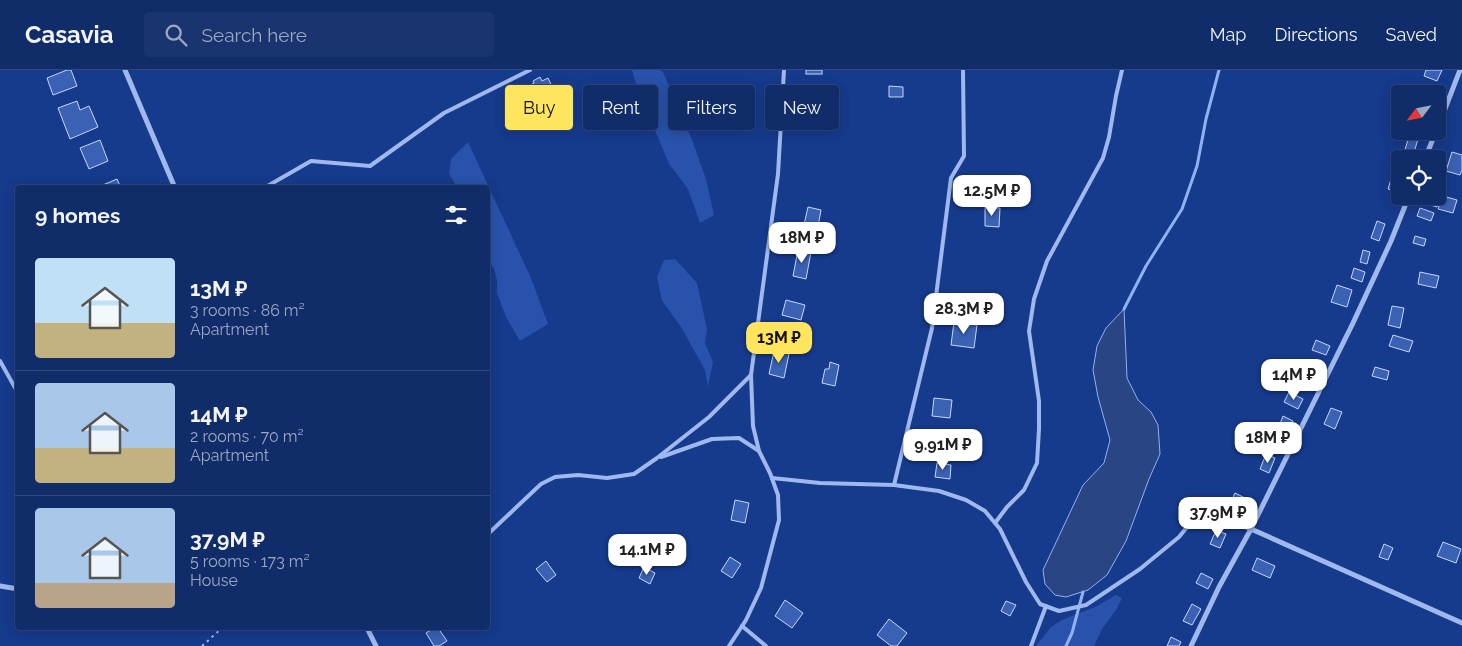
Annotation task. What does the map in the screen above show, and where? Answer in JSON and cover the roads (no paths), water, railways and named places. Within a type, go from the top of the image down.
[{"type":"street","points":[[125,70],[175,185]]},
{"type":"street","points":[[1446,109],[1460,77],[1460,70]]},
{"type":"street","points":[[1191,646],[1219,587],[1251,529],[1354,323],[1406,205]]},
{"type":"street","points":[[1202,509],[1462,623]]},
{"type":"street","points":[[0,586],[15,588]]},
{"type":"street","points":[[368,630],[376,646]]},
{"type":"lane","points":[[269,185],[311,161],[370,166],[444,113],[530,70]]},
{"type":"lane","points":[[729,646],[742,626],[761,588],[778,520],[778,494],[759,451],[753,426],[751,375],[778,174],[784,70]]},
{"type":"lane","points":[[894,485],[932,328],[951,178],[964,156],[963,70]]},
{"type":"lane","points":[[995,524],[1007,507],[1024,490],[1037,463],[1039,400],[1029,331],[1034,299],[1047,261],[1103,158],[1110,137],[1122,70]]},
{"type":"lane","points":[[0,361],[15,388]]},
{"type":"lane","points":[[490,532],[541,484],[555,477],[578,475],[607,478],[634,474],[709,417],[751,375]]},
{"type":"lane","points":[[657,458],[712,439],[739,438],[759,451]]},
{"type":"lane","points":[[772,478],[820,483],[894,485],[939,490],[966,500],[985,511],[1000,529],[1026,582],[1040,604],[1059,612],[1086,605],[1140,569],[1179,537],[1202,509]]},
{"type":"lane","points":[[1031,646],[1046,606]]},
{"type":"lane","points":[[742,626],[766,646]]},
{"type":"waterway","points":[[1124,309],[1146,266],[1182,209],[1197,166],[1206,119],[1219,70]]},
{"type":"waterway","points":[[1066,646],[1072,633],[1083,592]]}]
